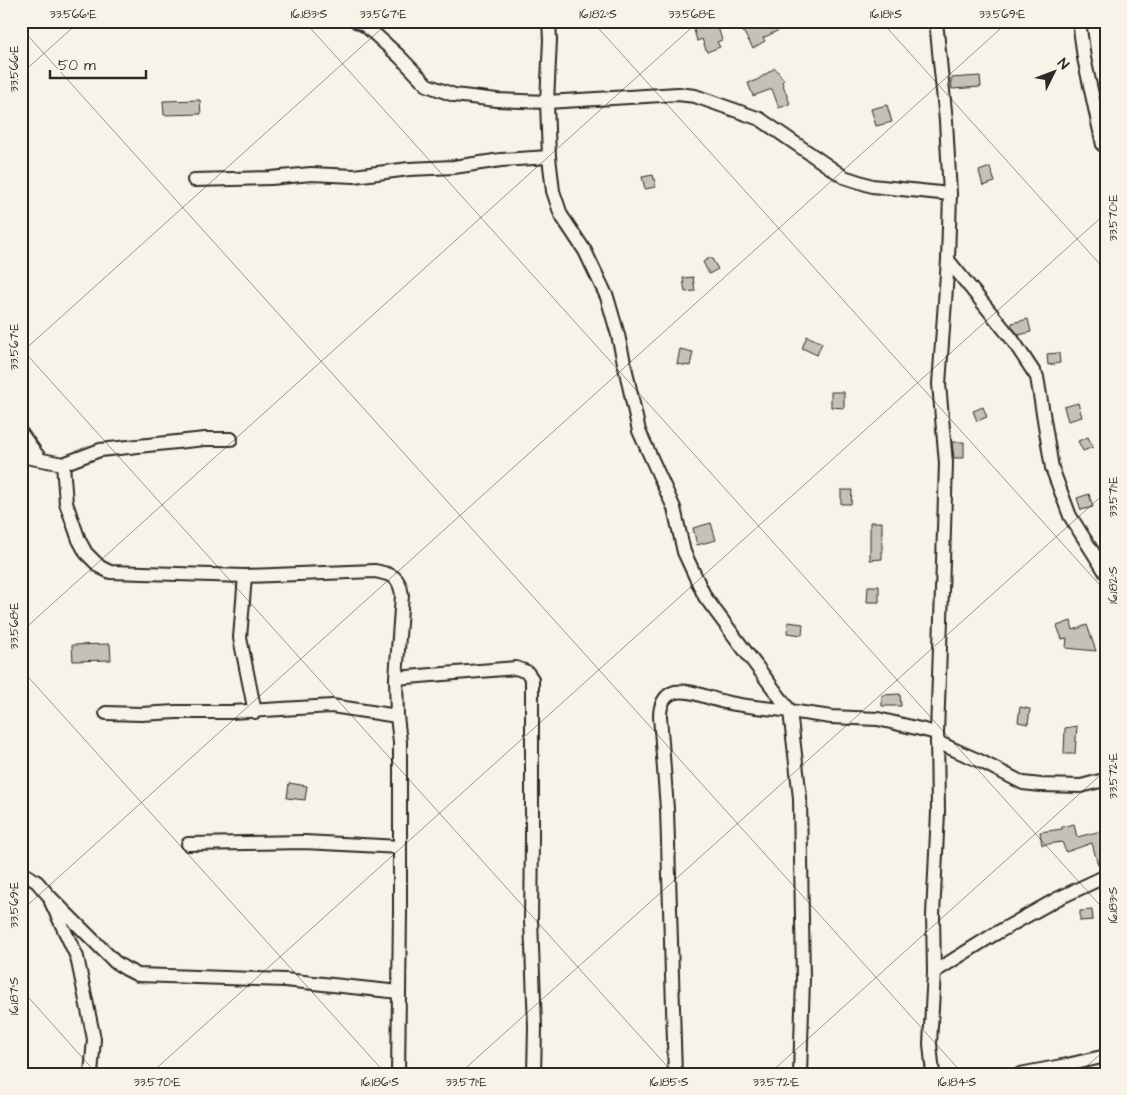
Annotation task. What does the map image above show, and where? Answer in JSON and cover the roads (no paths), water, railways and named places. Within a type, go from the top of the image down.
[{"type":"street","points":[[356,21],[366,26],[400,56],[427,85],[454,95],[497,100],[546,102],[678,94],[695,96],[760,119],[844,177],[872,186],[950,194]]},
{"type":"street","points":[[549,21],[550,40],[546,102],[549,157],[553,190],[561,216],[584,251],[607,297],[618,335],[639,431],[674,508],[684,552],[706,597],[790,711],[800,798],[803,979],[800,1074]]},
{"type":"street","points":[[933,1074],[930,1044],[934,972],[933,916],[938,812],[937,737],[946,463],[939,384],[948,260],[950,194],[946,121],[936,21]]},
{"type":"street","points":[[1079,21],[1084,58],[1103,145]]},
{"type":"street","points":[[194,180],[271,178],[312,174],[354,176],[409,169],[454,167],[500,160],[549,157]]},
{"type":"street","points":[[948,260],[1012,339],[1037,377],[1052,468],[1070,516],[1106,573]]},
{"type":"street","points":[[21,433],[40,460]]},
{"type":"street","points":[[21,456],[63,464],[100,450],[205,439],[231,440]]},
{"type":"street","points":[[63,464],[66,503],[79,540],[86,553],[100,567],[110,572],[245,576],[375,571],[391,575],[400,584],[402,595],[396,678],[400,742],[398,1074]]},
{"type":"street","points":[[245,576],[240,638],[255,712]]},
{"type":"street","points":[[396,678],[516,668],[527,672],[532,679],[531,920],[535,1026],[534,1074]]},
{"type":"street","points":[[675,1074],[667,809],[660,716],[660,706],[665,698],[674,692],[691,692],[726,703],[831,717],[878,719],[937,737],[1023,783],[1081,786],[1106,781]]},
{"type":"street","points":[[106,713],[255,712],[332,706],[397,716]]},
{"type":"street","points":[[188,844],[304,842],[400,847]]},
{"type":"street","points":[[21,874],[37,882],[115,962],[126,970],[138,975],[285,980],[399,992]]},
{"type":"street","points":[[934,972],[993,935],[1057,899],[1106,876]]},
{"type":"street","points":[[49,896],[77,957],[94,1039],[91,1074]]},
{"type":"street","points":[[1020,1074],[1106,1056]]}]
